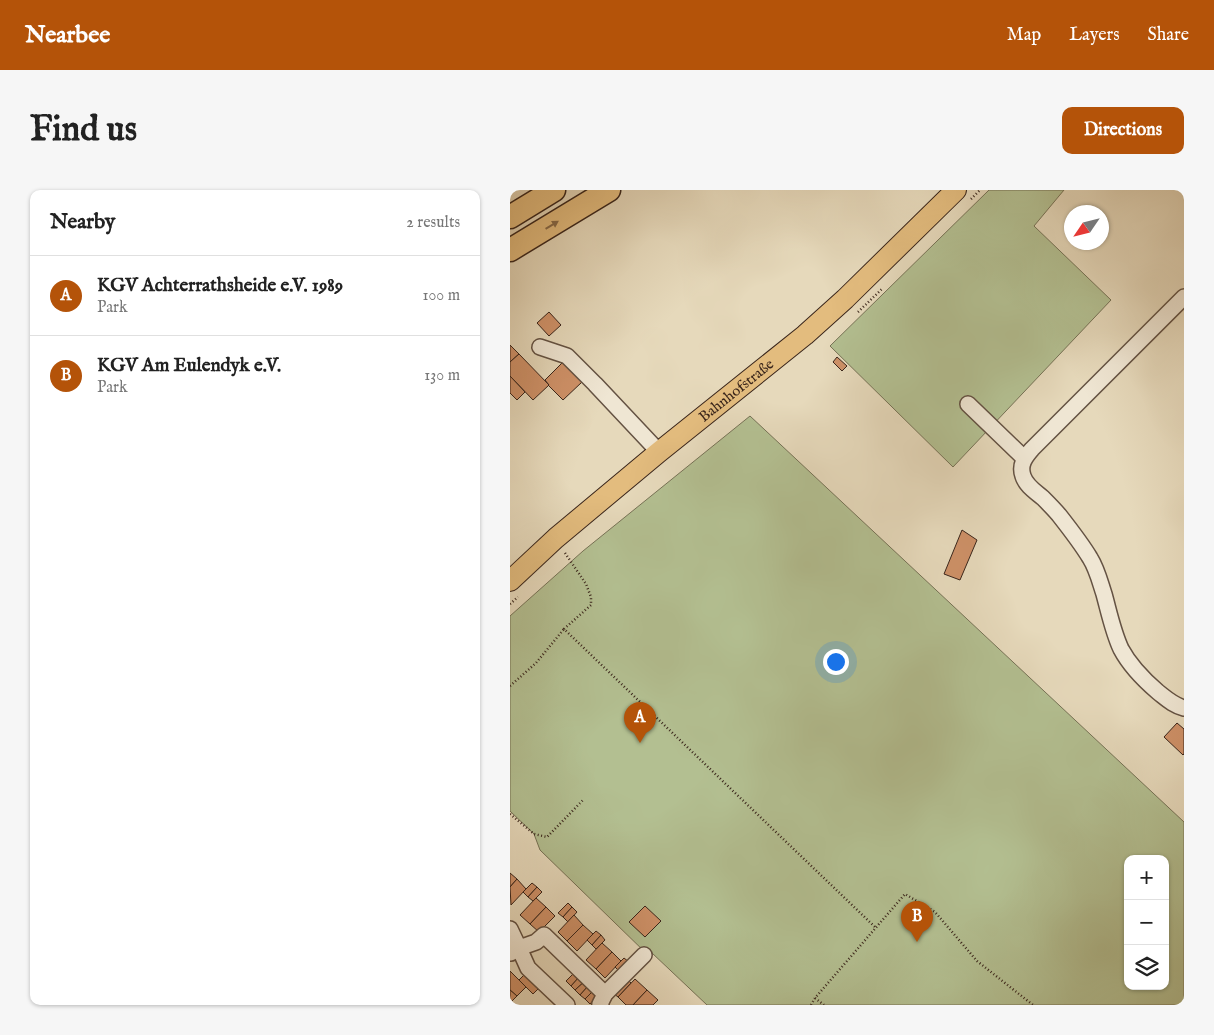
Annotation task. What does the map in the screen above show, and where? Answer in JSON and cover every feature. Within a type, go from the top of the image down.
[{"type":"highway","points":[[510,217],[554,190]]},
{"type":"highway","points":[[510,250],[609,190]]},
{"type":"main road","name":"Bahnhofstraße","points":[[510,581],[556,538],[659,452],[805,335],[845,299],[956,190]]},
{"type":"street","points":[[1184,297],[1024,458],[1022,466],[1026,484],[1045,500],[1064,522],[1091,560],[1099,579],[1121,649],[1132,666],[1150,685],[1176,706],[1184,708]]},
{"type":"street","points":[[540,347],[567,356],[659,452]]},
{"type":"street","points":[[968,404],[1024,458]]},
{"type":"street","points":[[510,929],[514,951],[528,968],[567,1005]]},
{"type":"street","points":[[514,951],[536,942],[544,935],[601,1002],[644,955]]},
{"type":"path","points":[[510,686],[536,663],[564,629],[591,605],[591,597],[586,584],[556,538]]},
{"type":"path","points":[[564,629],[875,927]]},
{"type":"path","points":[[510,814],[534,834],[547,837],[584,799]]},
{"type":"path","points":[[811,1005],[875,927],[905,894],[935,912],[977,960],[1033,1005]]},
{"type":"path","points":[[815,998],[824,1005]]},
{"type":"green space","points":[[989,190],[1064,190],[1034,226],[1111,300],[953,467],[830,346]]},
{"type":"green space","points":[[750,416],[1184,822],[1184,1005],[707,1005],[652,953],[649,956],[540,850],[534,834],[510,811],[510,616],[583,551]]},
{"type":"building","points":[[549,312],[561,325],[549,336],[537,323]]},
{"type":"building","points":[[510,345],[519,354],[510,362]]},
{"type":"building","points":[[519,354],[549,385],[533,400],[510,376],[510,362]]},
{"type":"building","points":[[837,357],[847,366],[842,371],[833,362]]},
{"type":"building","points":[[563,362],[582,382],[563,400],[545,380]]},
{"type":"building","points":[[510,376],[525,392],[517,400],[510,393]]},
{"type":"building","points":[[962,530],[977,540],[960,580],[944,574]]},
{"type":"building","points":[[1177,723],[1184,729],[1183,755],[1164,737]]},
{"type":"building","points":[[510,873],[517,879],[510,887]]},
{"type":"building","points":[[517,879],[526,889],[511,905],[510,887]]},
{"type":"building","points":[[532,883],[537,887],[528,897],[523,892]]},
{"type":"building","points":[[537,887],[542,892],[533,901],[528,897]]},
{"type":"building","points":[[536,898],[546,907],[530,924],[520,915]]},
{"type":"building","points":[[568,903],[572,907],[563,917],[558,913]]},
{"type":"building","points":[[645,906],[661,921],[645,937],[629,922]]},
{"type":"building","points":[[546,907],[555,916],[539,932],[530,924]]},
{"type":"building","points":[[572,907],[577,912],[568,922],[563,917]]},
{"type":"building","points":[[574,915],[583,925],[567,941],[558,932]]},
{"type":"building","points":[[583,925],[593,934],[577,951],[567,941]]},
{"type":"building","points":[[596,931],[601,935],[592,945],[587,940]]},
{"type":"building","points":[[601,935],[605,940],[596,949],[592,945]]},
{"type":"building","points":[[602,943],[612,952],[596,969],[586,960]]},
{"type":"building","points":[[612,952],[621,961],[605,978],[596,969]]},
{"type":"building","points":[[624,958],[629,962],[620,972],[615,967]]},
{"type":"building","points":[[510,971],[526,987],[517,996],[510,990]]},
{"type":"building","points":[[575,972],[580,976],[571,986],[566,981]]},
{"type":"building","points":[[526,973],[540,987],[533,994],[519,980]]},
{"type":"building","points":[[580,976],[585,981],[575,990],[571,986]]},
{"type":"building","points":[[627,979],[631,983],[618,997],[613,993]]},
{"type":"building","points":[[635,979],[647,990],[633,1005],[626,1005],[618,997]]},
{"type":"building","points":[[585,981],[589,985],[580,995],[575,990]]},
{"type":"building","points":[[589,985],[594,990],[585,999],[580,995]]},
{"type":"building","points":[[510,990],[517,996],[510,1003]]},
{"type":"building","points":[[594,990],[599,994],[590,1004],[585,999]]},
{"type":"building","points":[[647,990],[658,1000],[653,1005],[633,1005]]},
{"type":"place","name":"KGV Achterrathsheide e.V. 1989","points":[[640,743]]},
{"type":"place","name":"KGV Am Eulendyk e.V.","points":[[917,942]]}]
